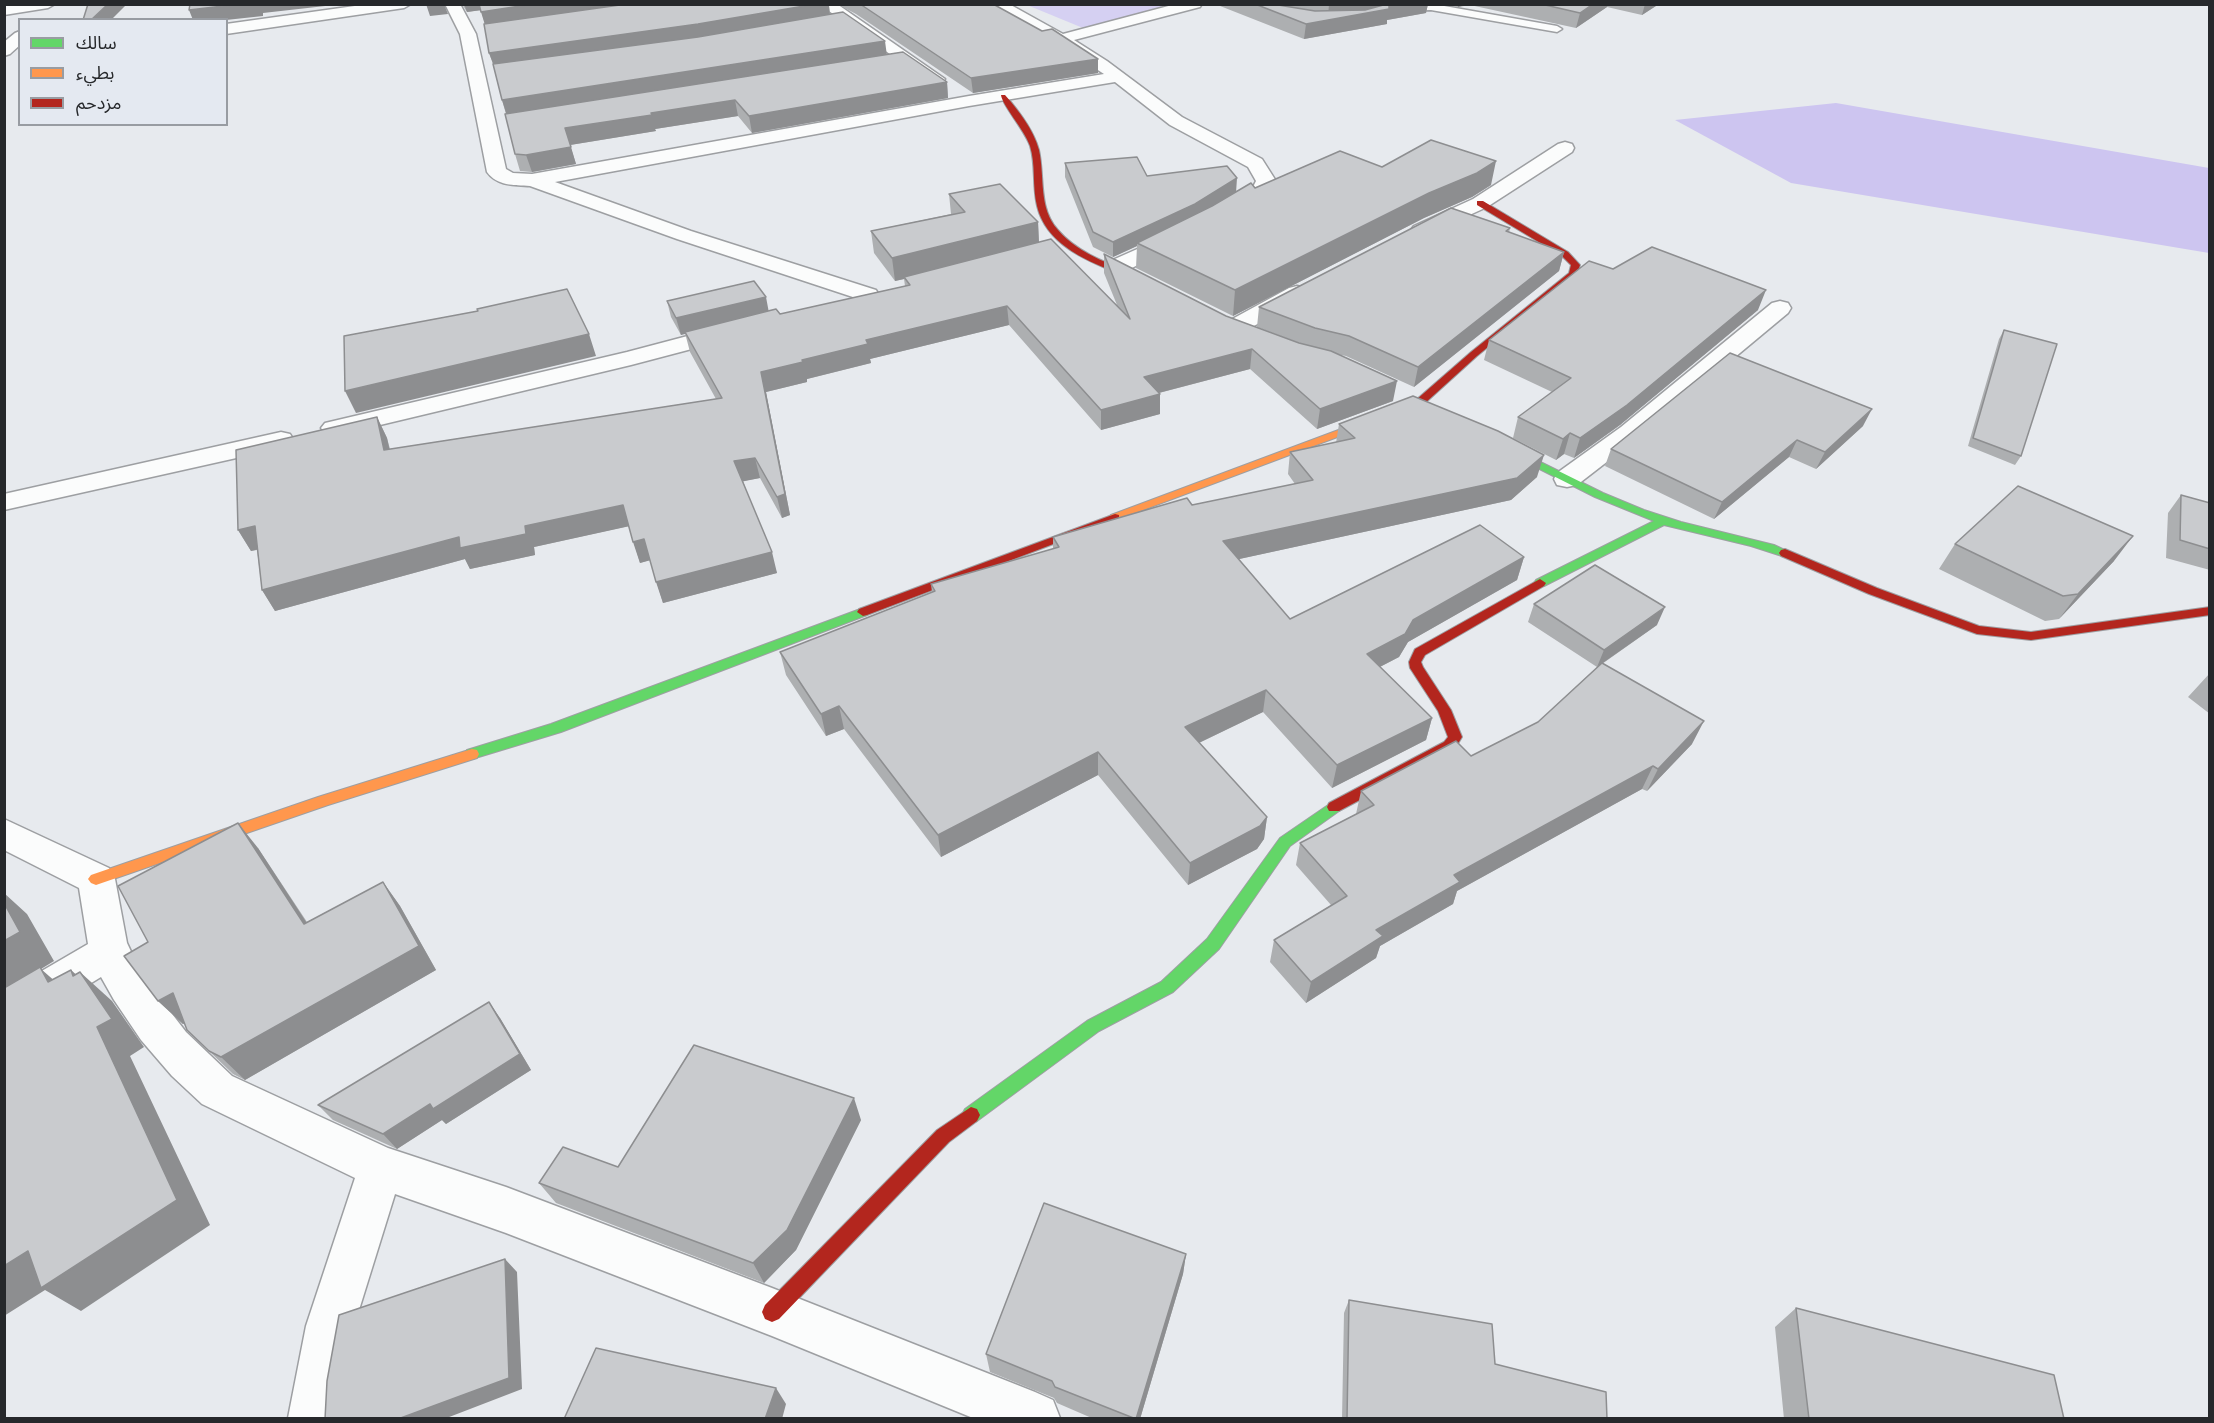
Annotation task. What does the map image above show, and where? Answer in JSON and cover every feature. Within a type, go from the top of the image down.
[{"type":"street","points":[[4,11],[48,4]]},
{"type":"street","points":[[40,18],[54,4]]},
{"type":"street","points":[[228,29],[404,4]]},
{"type":"street","points":[[452,4],[474,34],[476,76],[494,125],[497,172],[509,179],[532,180],[969,101],[1118,77]]},
{"type":"street","points":[[826,4],[969,101]]},
{"type":"street","points":[[997,4],[1061,39],[1118,77],[1176,121],[1256,164],[1263,172],[1266,181],[1261,189],[1212,219]]},
{"type":"street","points":[[1061,39],[1195,4]]},
{"type":"street","points":[[828,23],[850,19]]},
{"type":"street","points":[[4,53],[18,38]]},
{"type":"street","points":[[886,63],[910,59]]},
{"type":"street","points":[[476,76],[498,73]]},
{"type":"street","points":[[1003,96],[1030,134],[1036,153],[1038,198],[1044,219],[1053,232],[1057,248],[1116,267],[1159,289]]},
{"type":"street","points":[[1401,240],[1480,202],[1565,148]]},
{"type":"street","points":[[532,180],[726,249],[879,293],[823,307]]},
{"type":"street","points":[[4,833],[96,879],[323,801],[556,728],[1425,405],[1474,354],[1573,274],[1576,265],[1565,254],[1480,202]]},
{"type":"street","points":[[1116,267],[1191,230]]},
{"type":"street","points":[[1227,325],[1312,286]]},
{"type":"street","points":[[1567,479],[1630,432],[1780,308]]},
{"type":"street","points":[[4,502],[631,358],[755,325]]},
{"type":"street","points":[[1227,325],[1253,336]]},
{"type":"street","points":[[1399,392],[1425,405]]},
{"type":"street","points":[[1483,435],[1567,479],[1663,521],[1767,546],[1873,591],[1977,630],[2031,636],[2210,611]]},
{"type":"street","points":[[772,1312],[943,1136],[1034,1066],[1093,1026],[1167,987],[1213,944],[1285,842],[1338,804],[1449,746],[1455,737],[1451,727],[1440,704],[1418,674],[1414,662],[1420,651],[1520,593],[1663,521]]},
{"type":"street","points":[[96,879],[110,951],[128,990],[197,1075],[217,1090],[381,1167],[506,1210],[772,1312],[1035,1419]]},
{"type":"street","points":[[4,1016],[110,951]]},
{"type":"street","points":[[313,1419],[330,1326],[381,1167]]},
{"type":"lane","points":[[1395,10],[1416,6],[1431,7],[1557,29]]},
{"type":"shaded area","points":[[1027,4],[1168,5],[1083,28]]},
{"type":"shaded area","points":[[1836,103],[2209,168],[2209,253],[1791,183],[1675,120]]},
{"type":"building","points":[[88,4],[108,4],[93,18],[84,18]]},
{"type":"building","points":[[190,4],[240,4],[189,10]]},
{"type":"building","points":[[479,4],[533,4],[481,12]]},
{"type":"building","points":[[627,4],[816,4],[698,24],[489,53],[484,24]]},
{"type":"building","points":[[860,4],[993,4],[1042,31],[1052,29],[1098,59],[971,78]]},
{"type":"building","points":[[1255,4],[1272,4],[1315,11],[1365,10],[1393,4],[1389,5],[1389,9],[1306,24]]},
{"type":"building","points":[[1541,4],[1593,4],[1580,13]]},
{"type":"building","points":[[843,12],[885,41],[502,100],[493,64],[698,37]]},
{"type":"building","points":[[903,52],[947,82],[749,116],[735,100],[651,113],[652,115],[565,128],[571,147],[526,155],[515,154],[505,114]]},
{"type":"building","points":[[1431,140],[1496,161],[1477,173],[1429,193],[1235,290],[1137,243],[1212,206],[1251,183],[1255,188],[1340,151],[1382,167]]},
{"type":"building","points":[[1137,157],[1147,176],[1227,166],[1237,178],[1195,204],[1113,242],[1093,232],[1065,163]]},
{"type":"building","points":[[1000,184],[1038,222],[892,258],[871,231],[965,212],[949,194]]},
{"type":"building","points":[[1451,208],[1510,228],[1506,231],[1564,252],[1418,367],[1349,336],[1315,328],[1259,307]]},
{"type":"building","points":[[1051,239],[1130,319],[1104,254],[1226,316],[1299,343],[1331,351],[1397,381],[1320,409],[1252,349],[1144,377],[1160,394],[1101,410],[1007,306],[866,340],[868,344],[761,372],[785,494],[777,497],[755,458],[734,461],[772,552],[656,582],[644,539],[633,542],[623,505],[525,526],[526,534],[460,548],[459,537],[262,590],[255,526],[238,530],[236,450],[377,417],[384,450],[722,398],[685,332],[776,309],[780,314],[910,285],[904,277]]},
{"type":"building","points":[[1652,247],[1766,290],[1627,405],[1580,438],[1570,433],[1563,439],[1518,417],[1571,378],[1489,340],[1589,261],[1613,269]]},
{"type":"building","points":[[754,281],[766,297],[676,318],[667,301]]},
{"type":"building","points":[[567,289],[589,334],[345,391],[344,336],[478,311],[477,309]]},
{"type":"building","points":[[2004,330],[2057,344],[2021,456],[1973,438]]},
{"type":"building","points":[[1730,353],[1872,409],[1825,452],[1797,440],[1722,502],[1611,449]]},
{"type":"building","points":[[1413,396],[1498,431],[1544,455],[1517,478],[1223,541],[1290,619],[1480,525],[1524,557],[1413,620],[1405,634],[1367,654],[1432,718],[1337,765],[1266,690],[1185,727],[1267,817],[1260,826],[1190,863],[1098,752],[938,835],[839,706],[821,714],[780,652],[935,591],[931,584],[1059,547],[1053,537],[1187,498],[1192,505],[1313,480],[1290,452],[1355,438],[1339,424]]},
{"type":"building","points":[[2018,486],[2133,536],[2078,594],[2063,596],[1955,544]]},
{"type":"building","points":[[2181,495],[2210,503],[2210,549],[2180,540]]},
{"type":"building","points":[[1595,565],[1665,607],[1604,650],[1534,604]]},
{"type":"building","points":[[1602,663],[1704,721],[1658,769],[1653,766],[1454,875],[1460,882],[1376,930],[1383,936],[1311,982],[1274,940],[1347,896],[1300,843],[1374,805],[1361,791],[1456,741],[1471,756],[1538,722]]},
{"type":"building","points":[[238,823],[304,924],[383,882],[419,946],[221,1057],[209,1051],[187,1030],[173,993],[158,1001],[124,956],[148,942],[118,886]]},
{"type":"building","points":[[4,903],[20,932],[4,941]]},
{"type":"building","points":[[40,967],[48,982],[71,970],[73,976],[80,972],[112,1019],[97,1027],[177,1200],[41,1288],[28,1251],[4,1266],[4,988]]},
{"type":"building","points":[[489,1002],[520,1054],[433,1109],[430,1104],[383,1134],[318,1105]]},
{"type":"building","points":[[694,1045],[854,1098],[787,1230],[753,1263],[539,1183],[563,1147],[618,1167]]},
{"type":"building","points":[[1044,1203],[1186,1254],[1136,1419],[1055,1387],[1052,1381],[986,1354]]},
{"type":"building","points":[[505,1259],[509,1378],[398,1419],[325,1419],[327,1381],[339,1315]]},
{"type":"building","points":[[1349,1300],[1492,1324],[1495,1364],[1606,1392],[1607,1419],[1347,1419]]},
{"type":"building","points":[[1796,1308],[2054,1375],[2064,1419],[1809,1419]]},
{"type":"building","points":[[596,1348],[776,1388],[765,1419],[564,1419]]},
{"type":"traffic: fast","points":[[1500,445],[1579,486],[1661,520],[1755,543],[1785,553]]},
{"type":"traffic: fast","points":[[1540,583],[1663,521]]},
{"type":"traffic: fast","points":[[472,754],[556,728],[863,612]]},
{"type":"traffic: fast","points":[[971,1115],[1093,1026],[1167,987],[1213,944],[1285,842],[1334,807]]},
{"type":"traffic: slow","points":[[1115,517],[1392,413]]},
{"type":"traffic: slow","points":[[96,879],[323,801],[472,754]]},
{"type":"traffic: jam","points":[[1003,96],[1022,122],[1033,143],[1041,205],[1049,225],[1056,234],[1075,249],[1144,281]]},
{"type":"traffic: jam","points":[[1392,413],[1420,402],[1474,354],[1573,274],[1576,265],[1565,254],[1480,203]]},
{"type":"traffic: jam","points":[[863,612],[1115,517]]},
{"type":"traffic: jam","points":[[1785,553],[1873,591],[1977,630],[2031,636],[2210,611]]},
{"type":"traffic: jam","points":[[1334,807],[1449,746],[1455,737],[1444,710],[1417,668],[1415,662],[1420,652],[1540,583]]},
{"type":"traffic: jam","points":[[772,1312],[943,1136],[971,1115]]}]
